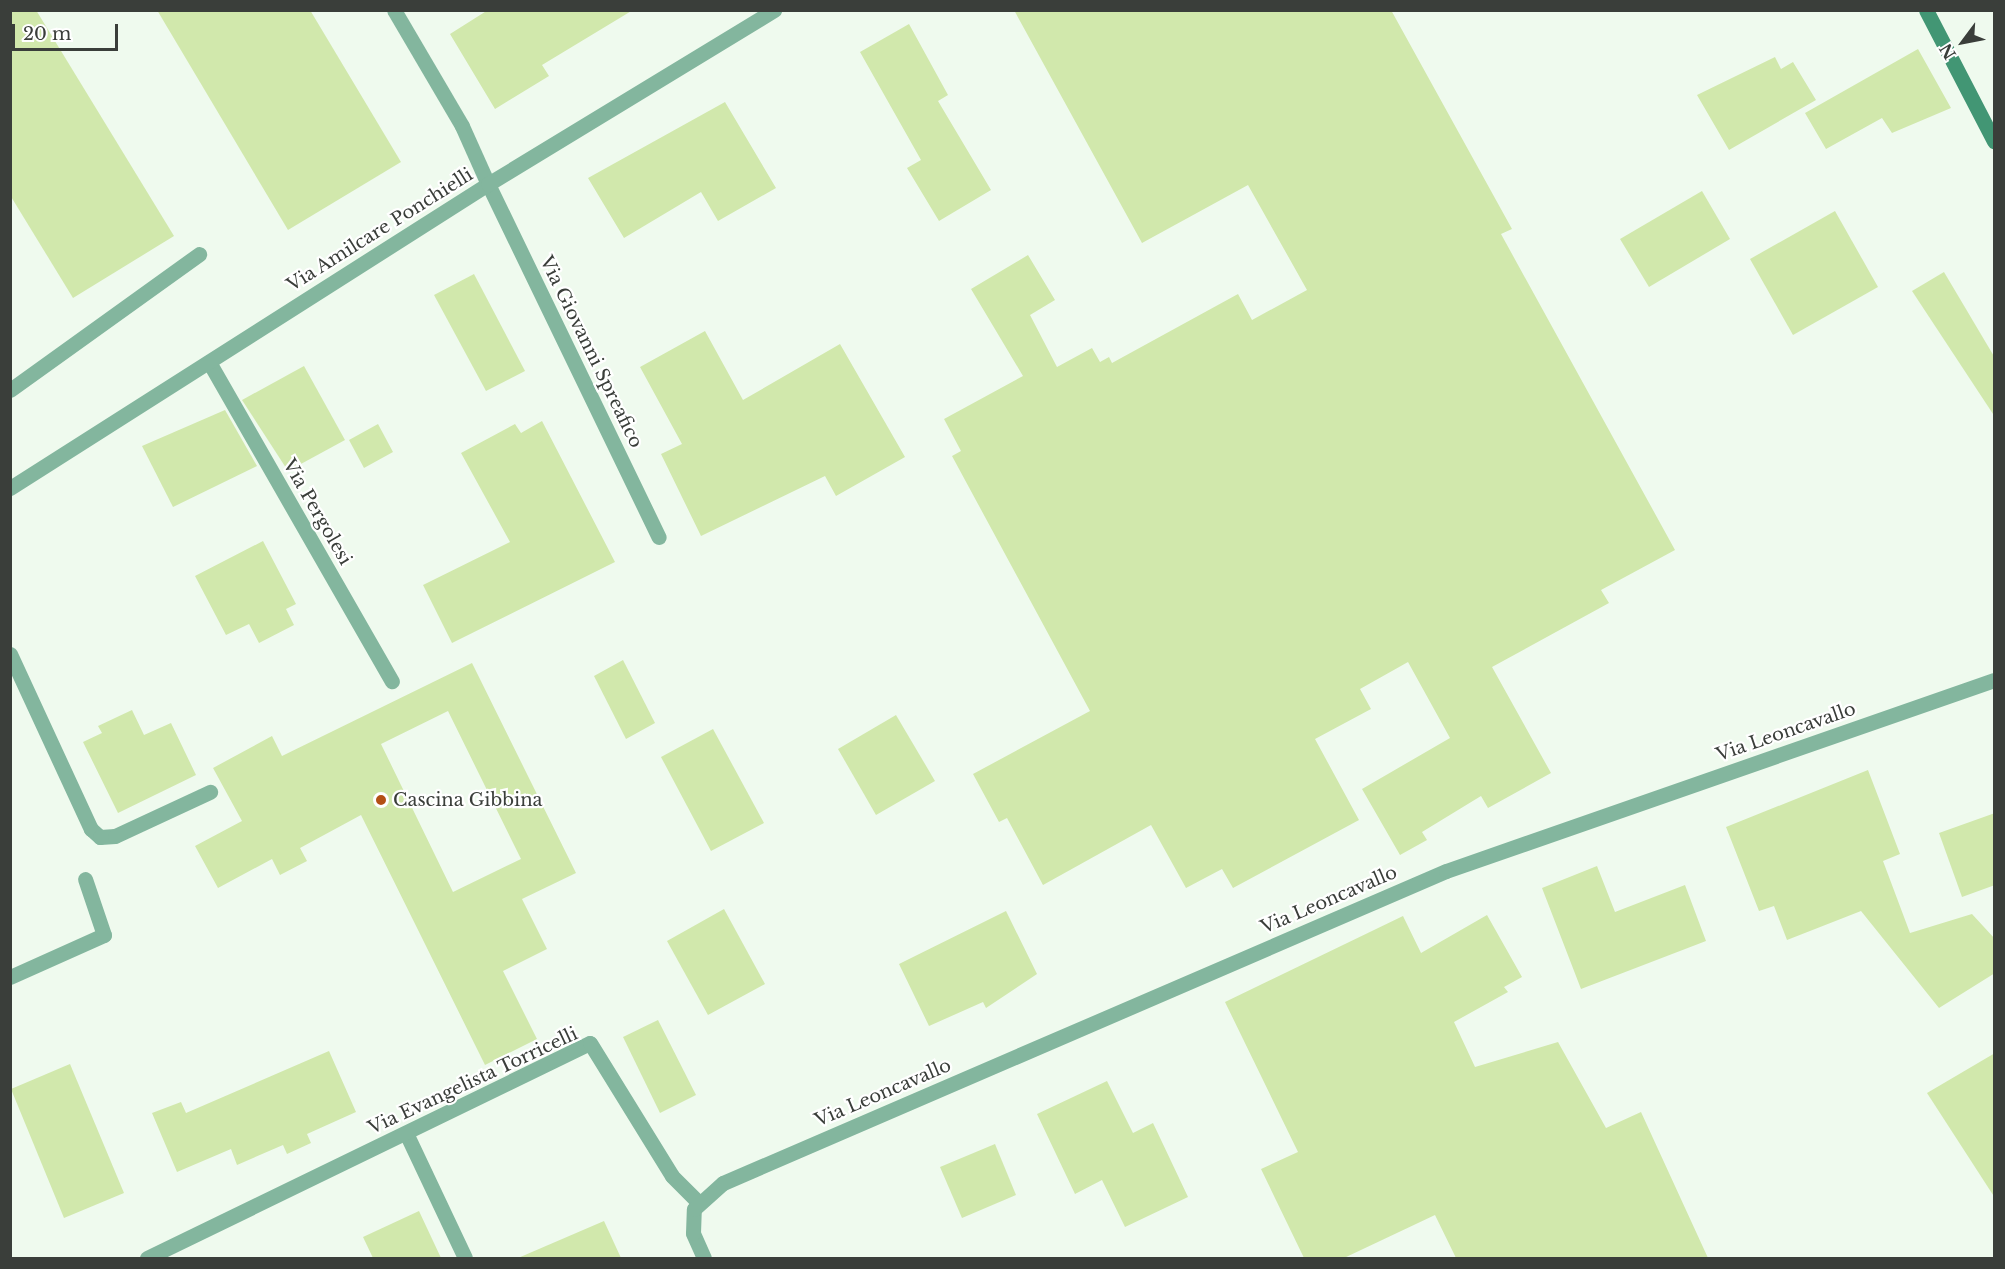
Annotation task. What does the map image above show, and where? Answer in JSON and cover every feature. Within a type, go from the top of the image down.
[{"type":"street","name":"Via Giovanni Spreafico","points":[[394,10],[462,126],[659,537]]},
{"type":"street","name":"Via Amilcare Ponchielli","points":[[10,489],[488,184],[774,10]]},
{"type":"street","points":[[1926,10],[1995,141]]},
{"type":"street","points":[[10,390],[199,254]]},
{"type":"street","name":"Via Pergolesi","points":[[209,362],[392,681]]},
{"type":"street","points":[[10,654],[91,829],[100,837],[115,836],[210,792]]},
{"type":"street","name":"Via Leoncavallo","points":[[698,1202],[723,1183],[1446,871],[1995,680]]},
{"type":"street","points":[[10,977],[104,935],[86,879]]},
{"type":"street","name":"Via Evangelista Torricelli","points":[[147,1258],[590,1043],[672,1176],[698,1202]]},
{"type":"street","points":[[406,1133],[465,1258]]},
{"type":"street","points":[[698,1202],[693,1233],[704,1258]]},
{"type":"building","points":[[10,10],[36,10],[174,236],[73,298],[10,195]]},
{"type":"building","points":[[157,10],[310,10],[401,162],[288,230]]},
{"type":"building","points":[[488,10],[633,10],[542,65],[549,76],[495,109],[450,34]]},
{"type":"building","points":[[1014,10],[1391,10],[1512,229],[1501,234],[1675,550],[1601,590],[1609,603],[1492,667],[1551,773],[1488,808],[1481,796],[1422,832],[1427,840],[1400,855],[1362,789],[1450,738],[1408,662],[1360,689],[1371,709],[1315,739],[1359,820],[1233,888],[1222,869],[1186,888],[1151,825],[1043,885],[1007,818],[999,822],[973,774],[1090,711],[952,456],[961,451],[944,419],[1023,376],[971,289],[1028,255],[1055,300],[1030,315],[1057,367],[1092,348],[1100,362],[1109,357],[1112,363],[1238,294],[1252,320],[1307,290],[1248,185],[1142,243]]},
{"type":"building","points":[[909,24],[948,95],[938,101],[991,190],[939,221],[907,168],[921,160],[860,52]]},
{"type":"building","points":[[1918,49],[1951,108],[1892,133],[1882,118],[1826,149],[1805,113]]},
{"type":"building","points":[[1775,57],[1781,69],[1793,62],[1816,100],[1729,150],[1697,95]]},
{"type":"building","points":[[725,102],[776,188],[718,221],[701,192],[624,238],[588,178]]},
{"type":"building","points":[[1702,191],[1730,239],[1649,287],[1620,239]]},
{"type":"building","points":[[1835,211],[1878,287],[1793,335],[1750,259]]},
{"type":"building","points":[[1944,272],[1995,358],[1995,417],[1912,291]]},
{"type":"building","points":[[474,274],[525,371],[486,391],[434,295]]},
{"type":"building","points":[[705,331],[743,400],[840,344],[905,457],[836,496],[825,476],[701,536],[661,454],[682,444],[640,367]]},
{"type":"building","points":[[304,366],[345,440],[288,471],[242,400]]},
{"type":"building","points":[[225,410],[257,466],[173,507],[142,446]]},
{"type":"building","points":[[542,421],[615,562],[452,643],[423,585],[510,542],[461,453],[515,424],[521,433]]},
{"type":"building","points":[[378,424],[393,452],[364,468],[349,440]]},
{"type":"building","points":[[263,541],[296,604],[286,609],[294,625],[259,643],[249,624],[226,635],[195,576]]},
{"type":"building","points":[[623,660],[655,723],[626,739],[594,676]]},
{"type":"building","points":[[472,663],[576,873],[522,899],[547,949],[503,971],[537,1039],[485,1065],[361,815],[300,848],[307,861],[280,875],[272,859],[218,888],[195,846],[242,821],[213,768],[272,736],[282,756]],"holes":[[[448,711],[521,859],[453,892],[381,744]]]},
{"type":"building","points":[[132,710],[144,735],[171,723],[196,775],[118,813],[83,742],[102,733],[98,726]]},
{"type":"building","points":[[896,715],[935,781],[876,815],[838,749]]},
{"type":"building","points":[[713,729],[764,823],[711,851],[661,757]]},
{"type":"building","points":[[1868,770],[1900,854],[1883,861],[1910,933],[1972,914],[1995,939],[1995,973],[1939,1008],[1861,911],[1787,940],[1774,906],[1759,911],[1726,827]]},
{"type":"building","points":[[1995,813],[1995,885],[1962,897],[1939,833]]},
{"type":"building","points":[[1597,866],[1615,912],[1685,885],[1706,941],[1581,989],[1542,888]]},
{"type":"building","points":[[724,909],[765,984],[708,1015],[667,941]]},
{"type":"building","points":[[1006,911],[1037,974],[986,1008],[983,1002],[929,1026],[899,964]]},
{"type":"building","points":[[1487,915],[1522,977],[1504,987],[1508,992],[1454,1022],[1475,1067],[1558,1042],[1606,1128],[1641,1112],[1708,1258],[1456,1258],[1435,1215],[1344,1258],[1304,1258],[1261,1169],[1298,1152],[1225,1002],[1403,916],[1421,953]]},
{"type":"building","points":[[658,1020],[696,1095],[660,1113],[623,1037]]},
{"type":"building","points":[[329,1051],[356,1112],[307,1134],[311,1143],[287,1154],[283,1145],[237,1165],[231,1149],[177,1172],[152,1113],[181,1102],[186,1113]]},
{"type":"building","points":[[1995,1053],[1995,1198],[1927,1093]]},
{"type":"building","points":[[70,1064],[124,1193],[64,1218],[11,1089]]},
{"type":"building","points":[[1107,1081],[1133,1133],[1153,1123],[1188,1197],[1125,1227],[1102,1180],[1075,1194],[1037,1114]]},
{"type":"building","points":[[995,1144],[1016,1195],[962,1218],[940,1167]]},
{"type":"building","points":[[419,1211],[441,1258],[373,1258],[363,1237]]},
{"type":"building","points":[[604,1221],[621,1258],[518,1258]]},
{"type":"place","name":"Cascina Gibbina","points":[[381,800]]}]
